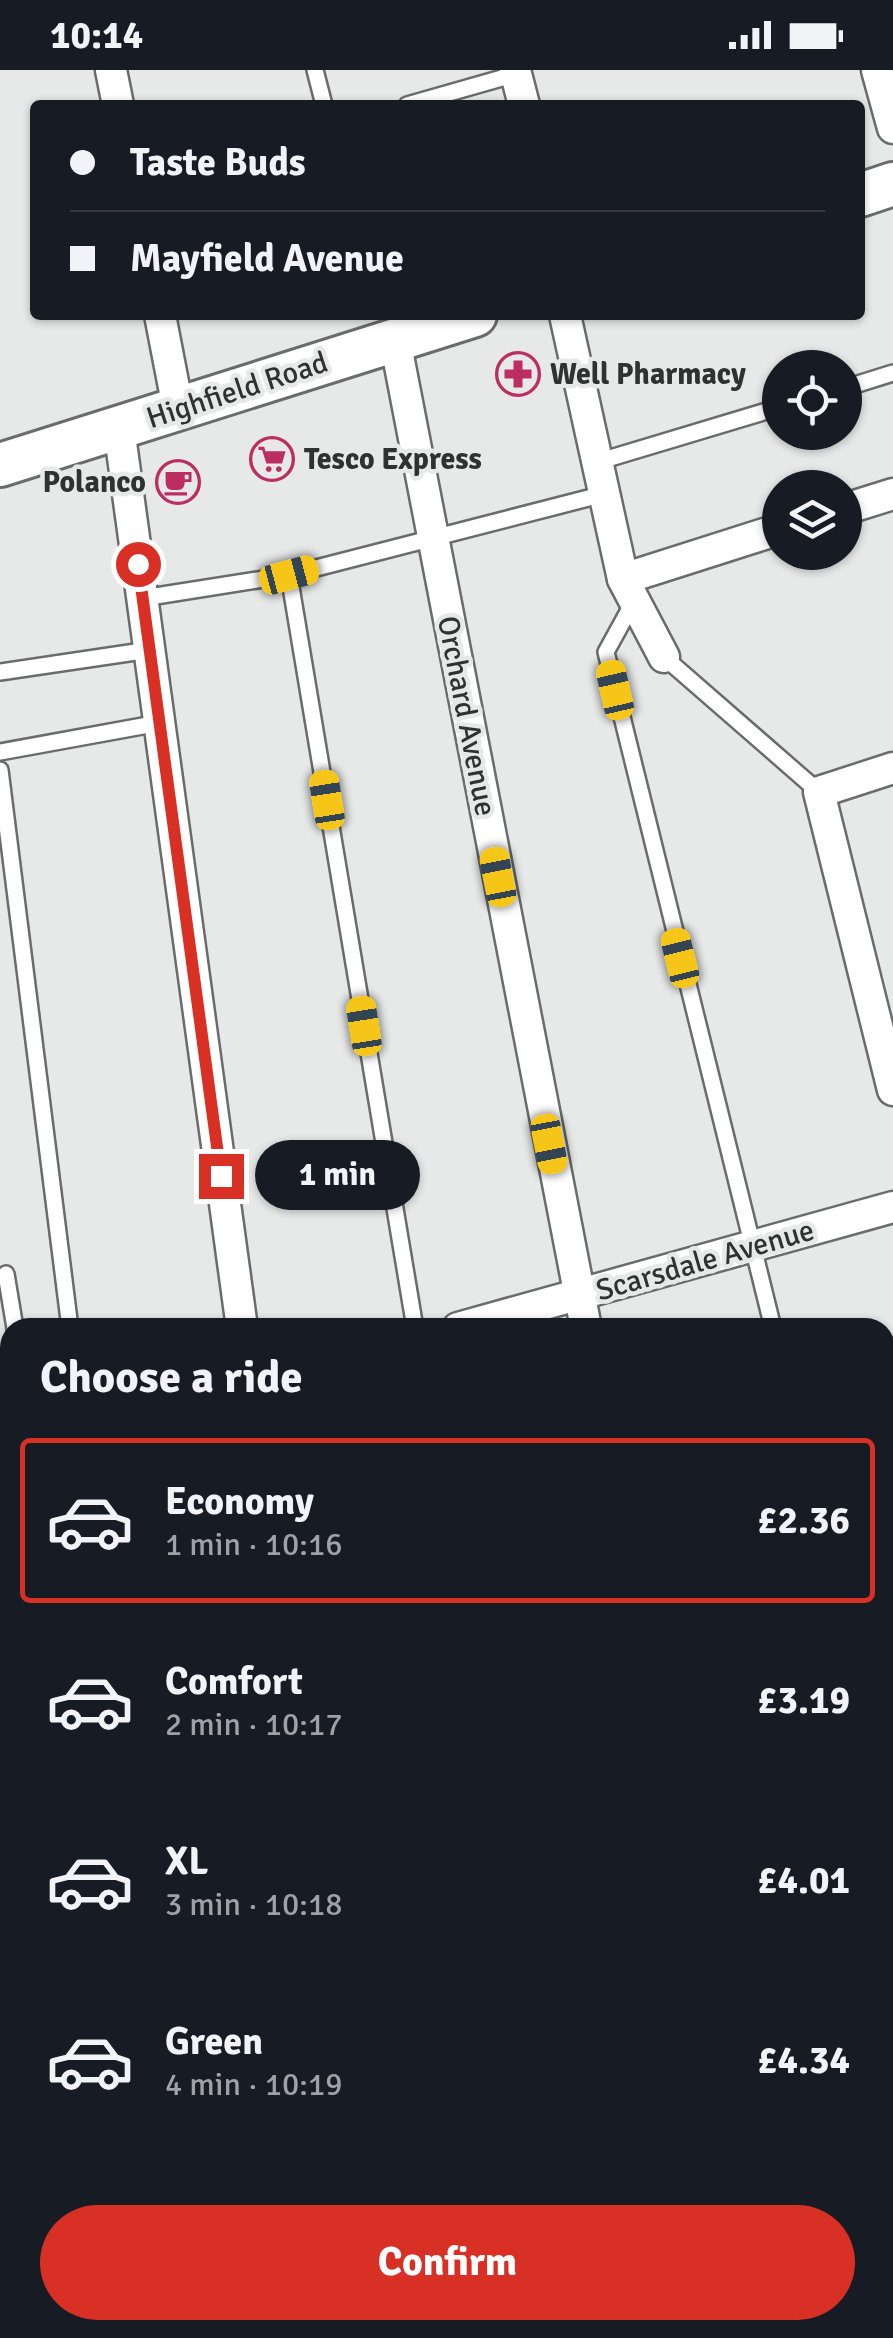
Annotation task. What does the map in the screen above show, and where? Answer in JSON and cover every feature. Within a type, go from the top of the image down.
[{"type":"street","points":[[111,70],[117,100]]},
{"type":"street","points":[[877,70],[893,128]]},
{"type":"street","points":[[516,72],[523,100]]},
{"type":"street","points":[[865,193],[893,184]]},
{"type":"street","points":[[161,320],[178,408]]},
{"type":"street","name":"Highfield Road","points":[[0,465],[458,320]]},
{"type":"street","points":[[566,320],[628,590],[664,657]]},
{"type":"street","name":"Orchard Avenue","points":[[395,340],[584,1318]]},
{"type":"street","points":[[119,428],[241,1318]]},
{"type":"street","points":[[862,504],[893,494]]},
{"type":"street","points":[[628,590],[762,537]]},
{"type":"street","points":[[893,768],[819,792],[893,1090]]},
{"type":"street","name":"Scarsdale Avenue","points":[[496,1318],[893,1208]]},
{"type":"lane","points":[[316,70],[323,100]]},
{"type":"lane","points":[[424,100],[516,72]]},
{"type":"lane","points":[[862,383],[893,373]]},
{"type":"lane","points":[[598,462],[762,412]]},
{"type":"lane","points":[[143,598],[289,575],[432,535],[604,494]]},
{"type":"lane","points":[[289,575],[413,1318]]},
{"type":"lane","points":[[628,590],[606,652],[770,1318]]},
{"type":"lane","points":[[0,672],[149,650]]},
{"type":"lane","points":[[664,657],[819,792]]},
{"type":"lane","points":[[0,752],[159,723]]},
{"type":"lane","points":[[0,770],[69,1318]]},
{"type":"lane","points":[[6,1274],[13,1318]]},
{"type":"place","name":"Well Pharmacy","points":[[518,374]]},
{"type":"place","name":"Tesco Express","points":[[272,459]]},
{"type":"place","name":"Polanco","points":[[178,482]]},
{"type":"route","points":[[138,564],[221,1176]]}]
